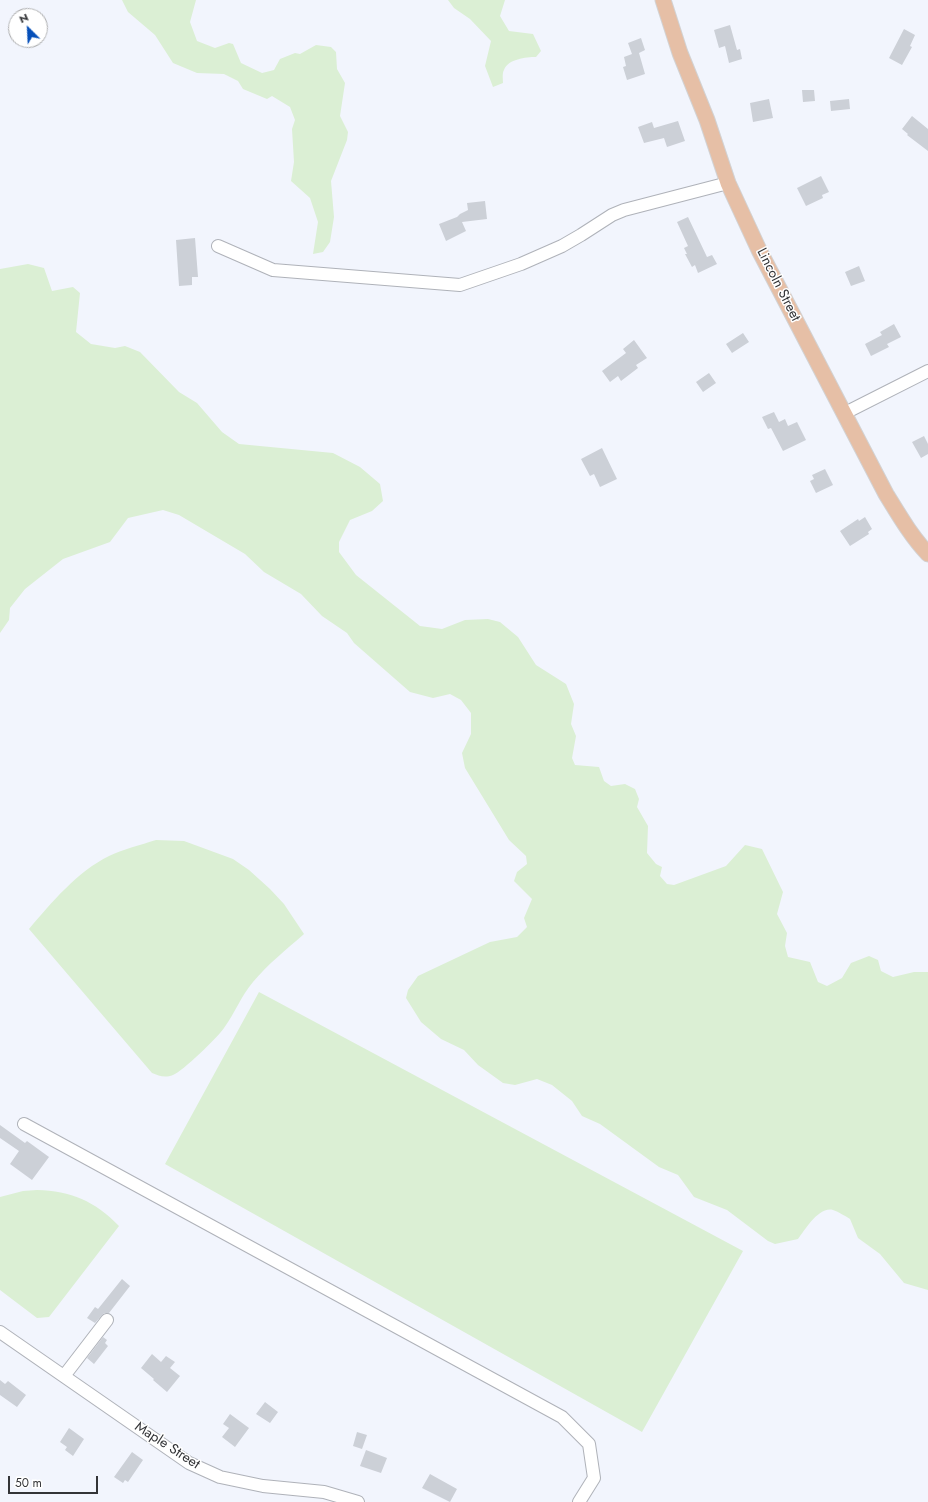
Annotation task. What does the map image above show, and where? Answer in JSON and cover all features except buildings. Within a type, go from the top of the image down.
[{"type":"main road","name":"Lincoln Street","points":[[663,0],[680,53],[728,183],[759,250],[886,494],[904,523],[928,554]]},
{"type":"street","points":[[218,246],[273,270],[460,285],[521,264],[562,246],[582,235],[606,218],[624,210],[728,183]]},
{"type":"street","points":[[844,412],[928,371]]},
{"type":"street","points":[[24,1124],[562,1416],[589,1444],[594,1478],[579,1502]]},
{"type":"street","points":[[64,1376],[107,1320]]},
{"type":"street","name":"Maple Street","points":[[0,1332],[189,1463],[220,1477],[263,1486],[324,1492],[358,1502]]},
{"type":"green space","points":[[122,0],[196,0],[190,22],[197,41],[215,48],[229,43],[233,44],[241,63],[262,73],[274,70],[280,59],[295,53],[300,54],[316,45],[331,47],[336,52],[337,69],[345,83],[340,116],[348,132],[347,140],[331,181],[334,217],[330,242],[323,252],[313,254],[318,222],[310,198],[291,181],[294,162],[292,129],[295,120],[290,107],[272,96],[267,99],[243,89],[238,81],[224,74],[197,73],[173,63],[155,35],[128,12]]},
{"type":"green space","points":[[448,0],[505,0],[500,16],[509,31],[533,34],[541,51],[536,57],[523,58],[509,63],[503,71],[503,83],[493,87],[485,66],[491,41],[470,19],[454,8]]},
{"type":"green space","points":[[28,264],[44,268],[52,291],[73,287],[80,293],[76,332],[91,344],[115,348],[125,346],[140,352],[179,392],[197,403],[222,432],[239,444],[333,453],[360,467],[380,484],[383,501],[372,511],[350,520],[339,542],[339,552],[356,575],[420,626],[442,629],[465,620],[488,619],[500,622],[518,637],[536,665],[566,684],[574,704],[571,724],[576,736],[572,758],[575,765],[599,767],[604,781],[611,786],[625,784],[635,789],[639,799],[637,807],[648,826],[647,853],[656,864],[662,867],[660,876],[667,884],[674,885],[726,866],[745,845],[762,849],[783,892],[777,914],[787,933],[785,946],[788,957],[810,962],[818,982],[827,986],[842,978],[851,963],[869,956],[878,960],[881,971],[893,977],[914,972],[928,972],[928,1290],[904,1283],[880,1254],[858,1238],[850,1219],[833,1210],[828,1210],[818,1215],[808,1225],[798,1239],[775,1244],[768,1241],[727,1210],[694,1197],[678,1175],[659,1167],[600,1124],[582,1116],[572,1101],[552,1085],[537,1079],[515,1085],[503,1083],[478,1065],[464,1050],[441,1039],[421,1022],[406,998],[408,990],[418,976],[490,942],[517,937],[527,927],[524,918],[532,899],[514,881],[517,872],[527,864],[526,856],[509,840],[465,768],[462,753],[471,734],[471,713],[461,700],[450,694],[433,698],[410,692],[354,643],[347,633],[322,616],[301,594],[264,572],[245,554],[179,515],[163,510],[128,518],[110,542],[63,559],[25,589],[10,608],[9,620],[0,633],[0,269]]},
{"type":"green space","points":[[156,840],[184,841],[233,859],[249,870],[270,889],[284,904],[304,934],[271,963],[253,982],[228,1022],[215,1039],[184,1068],[173,1075],[167,1076],[160,1076],[152,1073],[29,929],[66,888],[98,862],[132,847]]},
{"type":"green space","points":[[259,992],[743,1251],[642,1432],[165,1164]]},
{"type":"green space","points":[[37,1190],[72,1195],[82,1199],[101,1210],[119,1226],[49,1317],[37,1318],[0,1290],[0,1197],[23,1191]]}]
